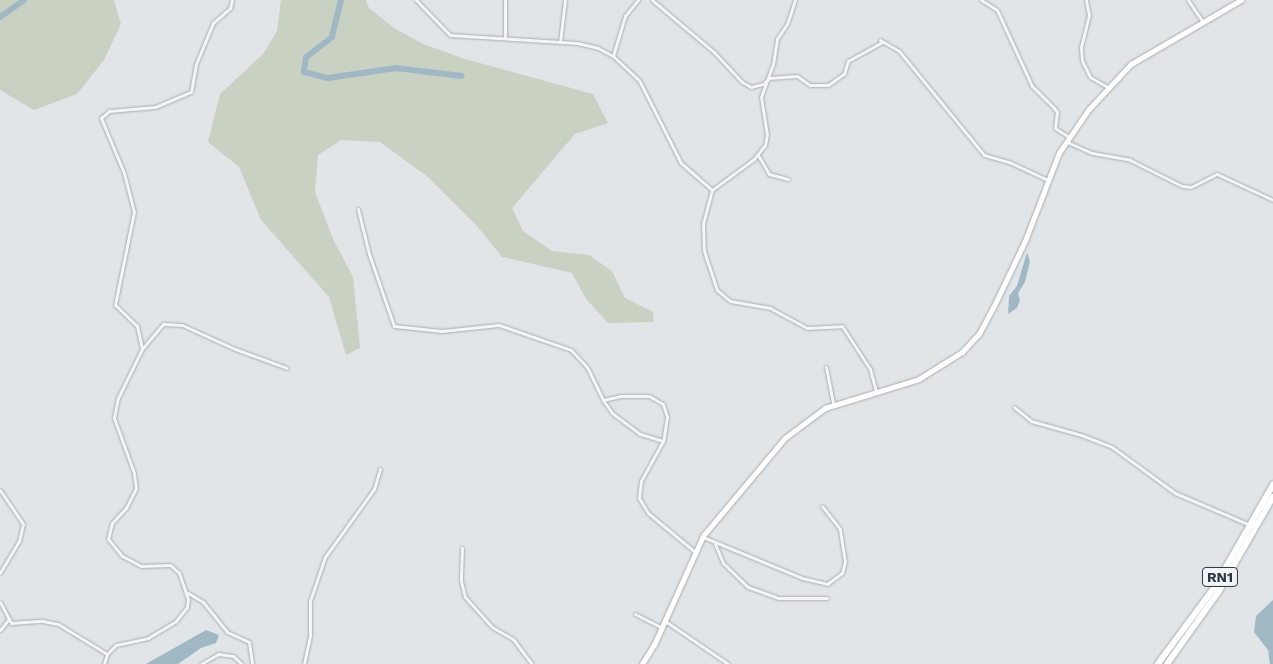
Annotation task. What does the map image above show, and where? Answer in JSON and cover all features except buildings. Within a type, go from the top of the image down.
[{"type":"highway","name":"RN1","points":[[1167,664],[1219,591],[1254,526],[1273,485]]},
{"type":"highway","name":"RN1","points":[[1158,664],[1214,588],[1273,497]]},
{"type":"street","points":[[142,349],[137,326],[115,305],[134,212],[124,173],[101,118],[112,110],[155,107],[191,92],[196,64],[213,23],[230,8],[232,0]]},
{"type":"street","points":[[416,0],[450,35],[505,37],[533,43],[560,42],[585,44],[613,56],[639,80],[681,163],[712,190]]},
{"type":"street","points":[[505,0],[505,37]]},
{"type":"street","points":[[560,42],[565,0]]},
{"type":"street","points":[[613,56],[625,16],[638,0]]},
{"type":"street","points":[[652,0],[714,52],[742,82],[756,87],[769,78],[797,76],[810,85],[828,85],[844,74],[848,61],[881,41],[897,49],[928,83],[984,155],[1009,162],[1048,180]]},
{"type":"street","points":[[795,0],[787,24],[777,39],[769,78],[761,97],[767,134],[758,155],[712,190],[703,223],[704,251],[717,290],[730,301],[770,308],[806,328],[842,326],[870,369],[876,392]]},
{"type":"street","points":[[981,0],[997,10],[1032,86],[1057,112],[1055,128],[1068,139],[1092,153],[1130,160],[1182,186],[1191,187],[1217,174],[1273,200]]},
{"type":"street","points":[[1086,0],[1089,15],[1082,47],[1082,61],[1090,77],[1107,87]]},
{"type":"street","points":[[1188,0],[1204,23]]},
{"type":"street","points":[[642,664],[665,622],[702,536],[785,438],[811,416],[833,404],[930,374],[953,359],[979,334],[1025,241],[1048,180],[1068,139],[1107,87],[1131,64],[1241,0]]},
{"type":"street","points":[[758,155],[769,174],[788,179]]},
{"type":"street","points":[[358,209],[369,254],[394,326],[442,331],[498,324],[548,339],[578,356],[612,413],[640,434],[663,441]]},
{"type":"street","points":[[104,664],[107,654],[124,642],[148,638],[176,621],[187,607],[188,593],[179,573],[170,565],[142,566],[122,556],[108,539],[112,523],[126,508],[136,488],[134,473],[114,418],[118,398],[142,349],[163,324],[182,325],[235,349],[287,368]]},
{"type":"street","points":[[826,367],[833,404]]},
{"type":"street","points":[[603,400],[620,396],[656,399],[666,408],[663,441],[641,481],[640,502],[652,517],[694,551]]},
{"type":"street","points":[[1014,407],[1031,421],[1081,435],[1112,447],[1175,493],[1254,526]]},
{"type":"street","points":[[304,664],[309,642],[310,601],[325,557],[374,489],[380,469]]},
{"type":"street","points":[[0,490],[23,524],[19,541],[0,573]]},
{"type":"street","points":[[702,536],[715,544],[802,578],[827,584],[842,573],[845,562],[840,529],[822,506]]},
{"type":"street","points":[[715,544],[723,563],[748,587],[778,598],[827,598]]},
{"type":"street","points":[[462,548],[461,582],[466,597],[492,627],[513,639],[532,664]]},
{"type":"street","points":[[188,593],[203,602],[227,632],[249,642],[252,664]]},
{"type":"street","points":[[0,602],[8,620],[14,624],[42,621],[58,624],[107,654]]},
{"type":"street","points":[[635,614],[662,628]]},
{"type":"street","points":[[0,630],[8,620]]},
{"type":"street","points":[[665,622],[728,664]]},
{"type":"street","points":[[201,664],[212,656],[224,654],[242,664]]},
{"type":"shaded area","points":[[0,0],[114,0],[121,24],[104,60],[77,94],[34,110],[0,90]]},
{"type":"shaded area","points":[[281,0],[366,0],[369,8],[394,28],[423,44],[465,59],[593,94],[608,123],[575,134],[512,208],[523,231],[552,251],[589,255],[612,271],[625,298],[653,312],[654,322],[608,323],[586,299],[572,273],[502,257],[476,225],[428,177],[380,142],[341,140],[318,155],[315,192],[333,239],[353,277],[360,348],[346,355],[329,297],[261,220],[239,167],[208,142],[220,94],[263,54],[277,31]]},
{"type":"water","points":[[1027,252],[1030,261],[1025,282],[1018,293],[1020,300],[1017,308],[1008,314],[1009,296],[1017,286]]},
{"type":"water","points":[[1273,600],[1273,664],[1270,664],[1268,650],[1254,632],[1256,616]]},
{"type":"water","points":[[206,630],[219,635],[216,643],[201,648],[178,664],[146,664]]},
{"type":"waterway","points":[[0,17],[24,0]]},
{"type":"waterway","points":[[341,0],[332,37],[306,57],[304,72],[328,78],[396,68],[462,76]]}]
